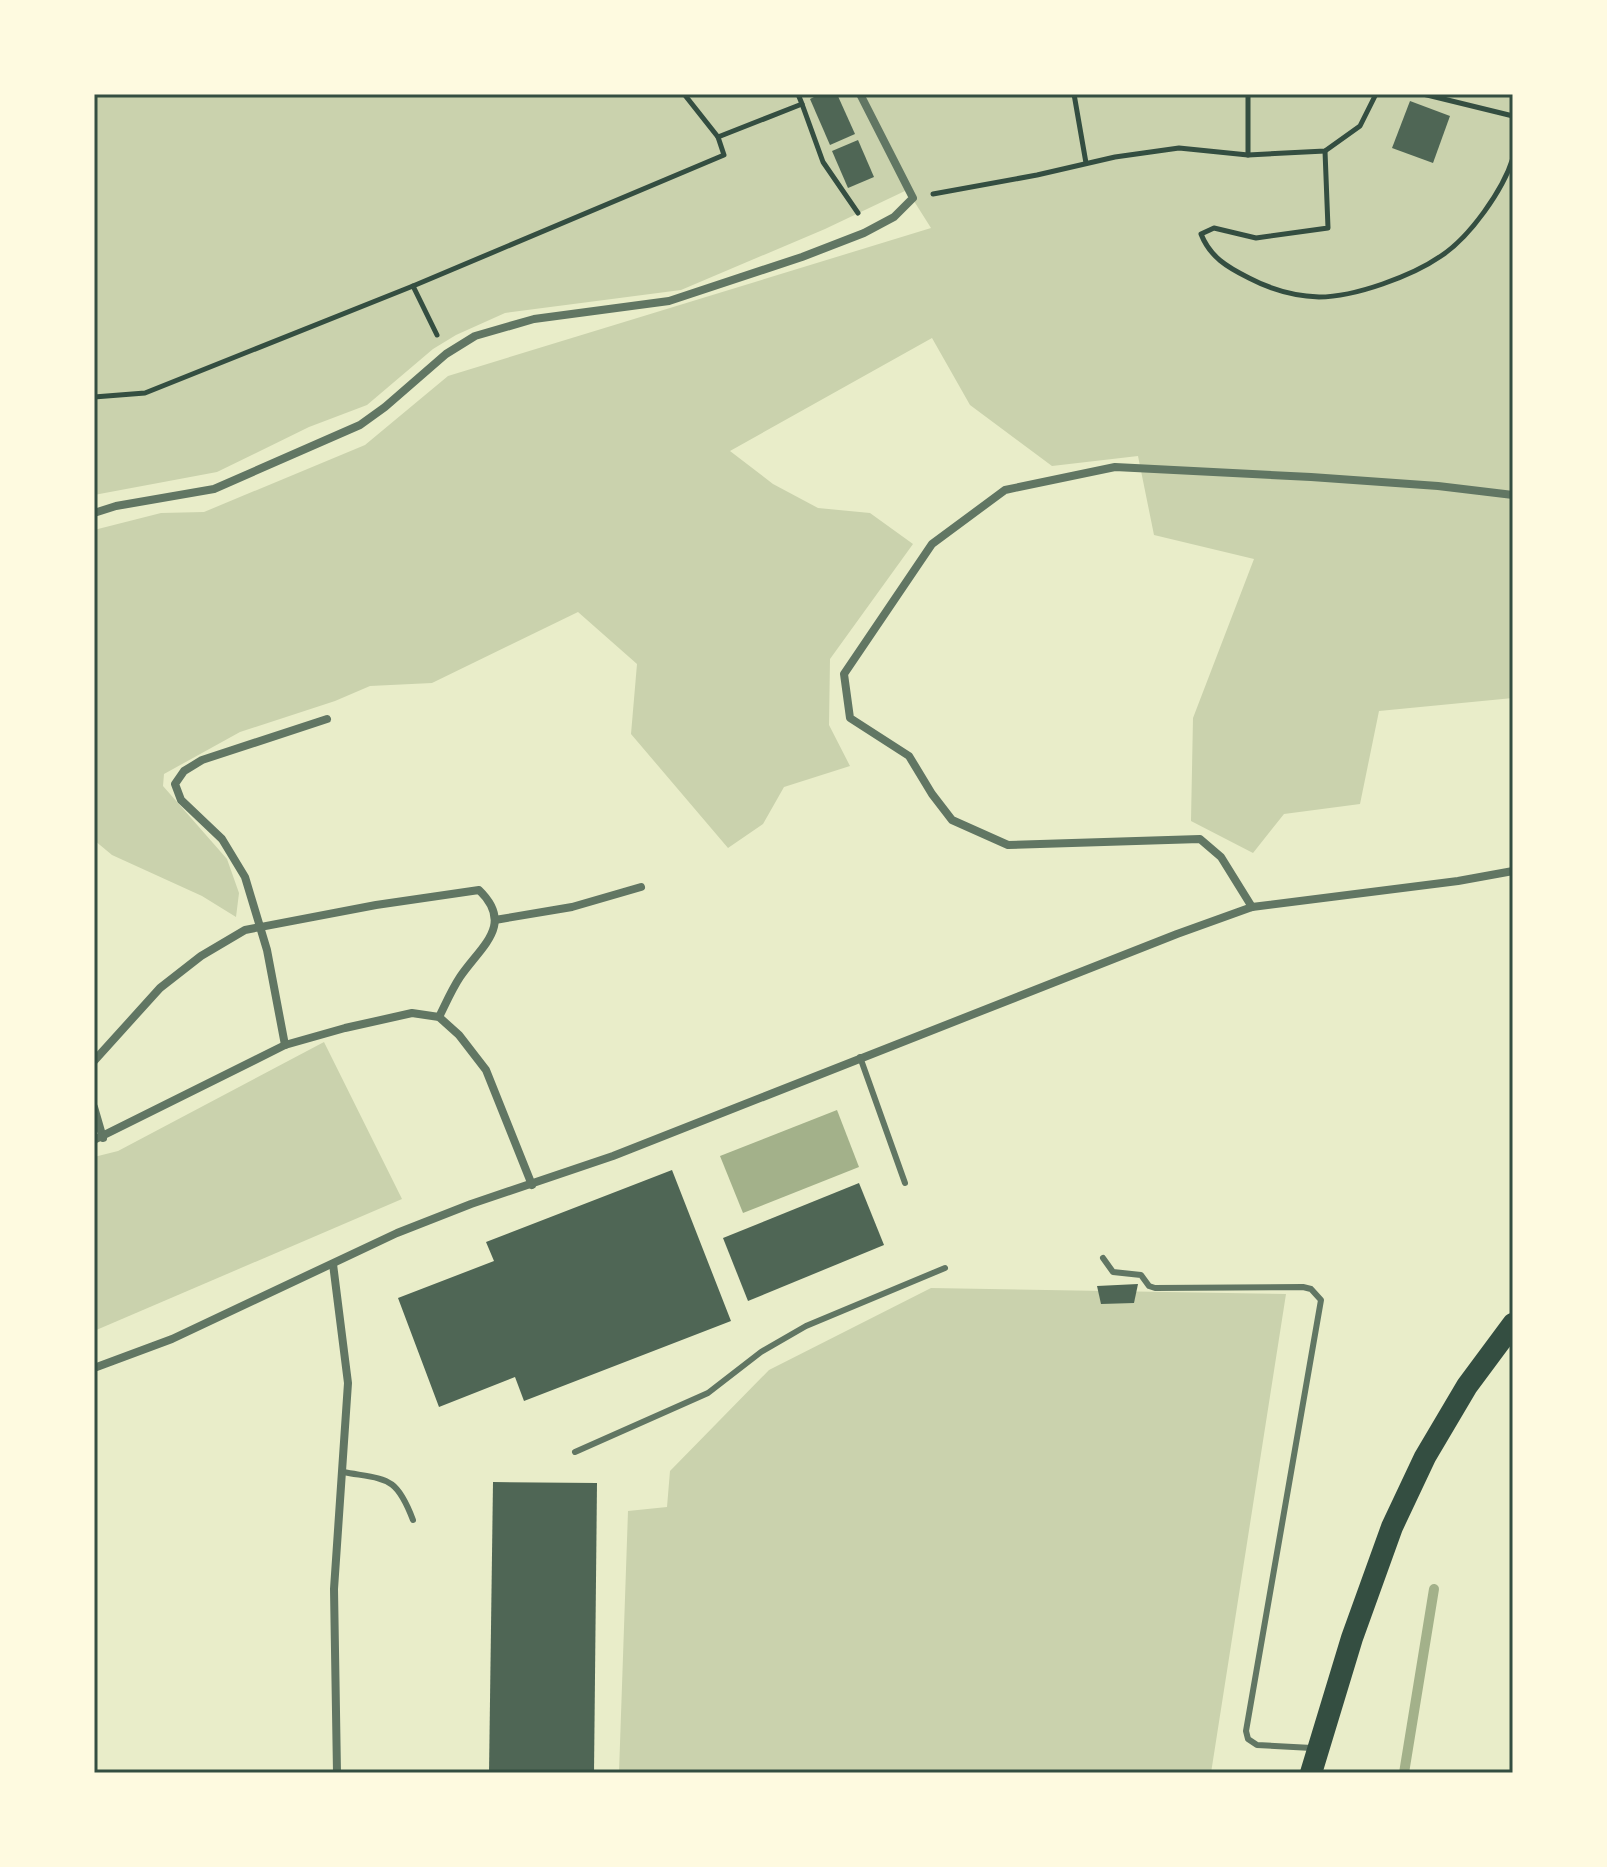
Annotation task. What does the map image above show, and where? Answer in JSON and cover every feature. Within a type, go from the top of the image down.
[{"type":"highway","points":[[1311,1773],[1392,1527],[1425,1457],[1467,1386],[1513,1324]]},
{"type":"street","points":[[94,513],[214,489],[360,425],[446,354],[475,336],[534,319],[669,301],[802,257],[864,233],[894,217],[913,198],[860,94]]},
{"type":"street","points":[[1252,907],[1221,857],[1200,839],[1008,845],[952,820],[909,756],[850,718],[844,674],[932,544],[1005,490],[1115,467],[1327,478],[1513,495]]},
{"type":"street","points":[[285,1045],[267,950],[245,877],[222,839],[181,800],[175,784],[184,771],[202,760],[327,719]]},
{"type":"street","points":[[94,1368],[172,1339],[397,1233],[471,1204],[613,1156],[860,1057],[1252,907],[1513,871]]},
{"type":"street","points":[[495,920],[572,907],[641,887]]},
{"type":"street","points":[[94,1061],[160,988],[201,956],[245,930],[376,905],[479,890],[492,903],[495,920],[492,937],[458,980],[439,1017]]},
{"type":"street","points":[[94,1107],[98,1139],[285,1045],[412,1013],[439,1017],[459,1035],[486,1070],[532,1185]]},
{"type":"street","points":[[333,1264],[348,1383],[334,1589],[337,1773]]},
{"type":"lane","points":[[860,1057],[905,1183]]},
{"type":"lane","points":[[1103,1258],[1113,1272],[1141,1275],[1149,1286],[1155,1288],[1303,1287],[1311,1289],[1321,1300],[1246,1731],[1248,1739],[1257,1745],[1317,1748]]},
{"type":"lane","points":[[575,1452],[708,1393],[761,1352],[806,1326],[945,1268]]},
{"type":"lane","points":[[343,1472],[382,1479],[402,1491],[413,1520]]},
{"type":"path","points":[[94,397],[145,393],[413,286],[724,155],[718,137],[684,94]]},
{"type":"path","points":[[798,94],[823,162],[859,214]]},
{"type":"path","points":[[1074,94],[1086,163]]},
{"type":"path","points":[[1248,94],[1248,155]]},
{"type":"path","points":[[913,198],[1086,163],[1179,148],[1248,155],[1325,151],[1360,126],[1376,94]]},
{"type":"path","points":[[1423,94],[1513,116]]},
{"type":"path","points":[[718,137],[802,104]]},
{"type":"path","points":[[1325,151],[1328,228],[1256,238],[1214,228],[1201,234],[1207,250],[1234,271],[1271,290],[1320,297],[1357,291],[1404,275],[1443,256],[1478,220],[1506,180],[1513,158]]},
{"type":"path","points":[[413,286],[433,327]]},
{"type":"shaded area","points":[[94,94],[1513,94],[1513,698],[1379,711],[1360,804],[1284,814],[1253,853],[1191,821],[1193,718],[1254,559],[1154,535],[1138,456],[1052,466],[970,405],[932,338],[730,451],[773,484],[818,508],[870,513],[913,544],[830,659],[829,725],[850,766],[784,787],[763,824],[728,848],[631,734],[637,664],[578,612],[432,683],[370,686],[335,701],[240,732],[164,774],[163,786],[227,859],[239,893],[236,917],[202,896],[112,855],[94,840],[94,530],[161,513],[204,512],[365,445],[448,376],[931,228],[907,190],[825,229],[681,290],[505,313],[433,349],[367,405],[309,427],[217,472],[94,495]]},
{"type":"shaded area","points":[[324,1042],[402,1199],[94,1331],[94,1157],[118,1151]]},
{"type":"shaded area","points":[[837,1110],[859,1167],[743,1213],[720,1156]]},
{"type":"shaded area","points":[[931,1288],[1286,1294],[1211,1773],[619,1773],[628,1511],[667,1507],[670,1471],[769,1370]]},
{"type":"building","points":[[820,94],[837,94],[855,134],[830,145],[810,99]]},
{"type":"building","points":[[1410,101],[1450,116],[1433,163],[1392,148]]},
{"type":"building","points":[[858,140],[874,177],[848,188],[832,151]]},
{"type":"building","points":[[672,1170],[731,1321],[524,1401],[515,1377],[439,1407],[398,1298],[494,1261],[486,1242]]},
{"type":"building","points":[[859,1183],[884,1245],[748,1301],[723,1238]]},
{"type":"building","points":[[1138,1284],[1134,1303],[1101,1304],[1097,1286]]},
{"type":"building","points":[[493,1482],[597,1483],[594,1773],[489,1773]]},
{"type":"waterway","points":[[1404,1773],[1434,1589]]}]
